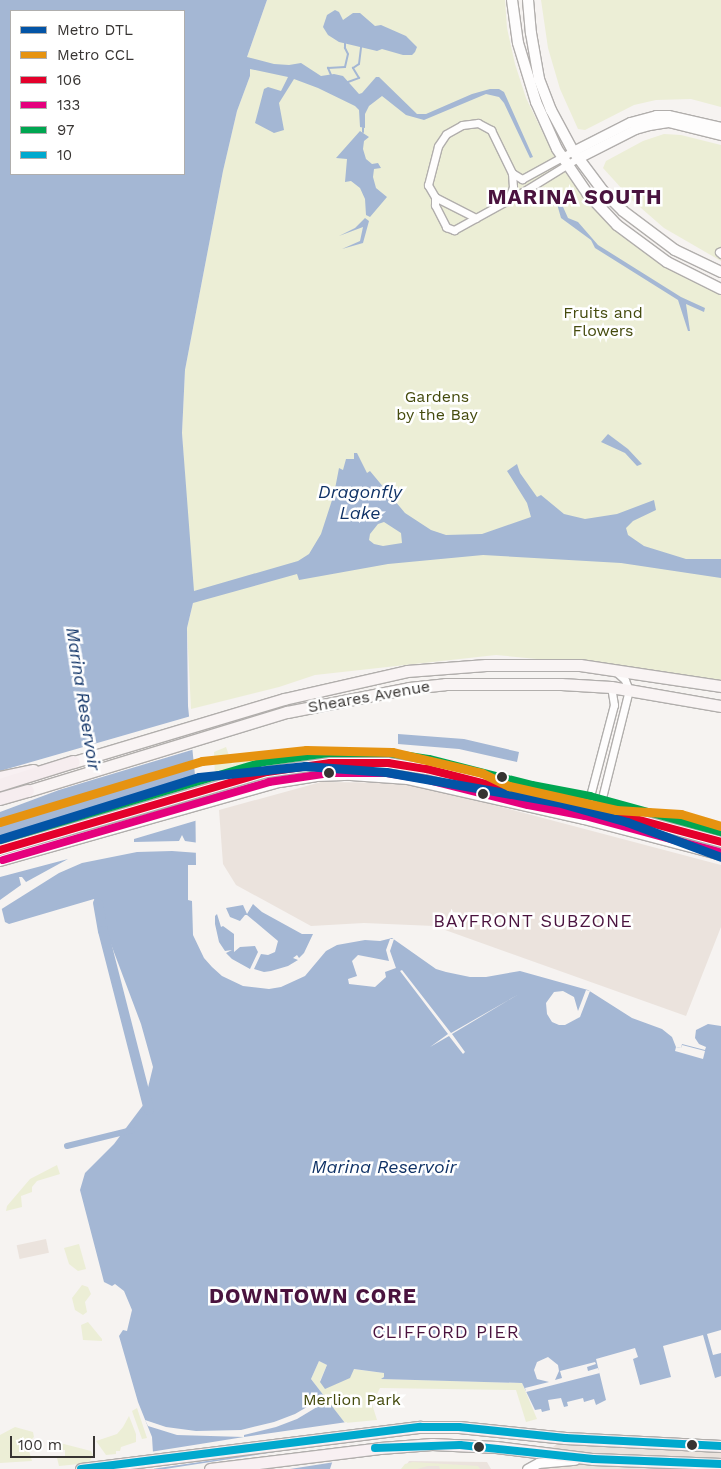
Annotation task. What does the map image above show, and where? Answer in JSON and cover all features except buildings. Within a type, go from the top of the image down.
[{"type":"highway","points":[[0,777],[74,762]]},
{"type":"highway","points":[[0,785],[74,762]]},
{"type":"highway","points":[[0,799],[28,791]]},
{"type":"highway","points":[[0,804],[28,791]]},
{"type":"highway","points":[[458,1427],[468,1439],[479,1446]]},
{"type":"highway","points":[[81,1469],[401,1429],[458,1427],[565,1438],[721,1446]]},
{"type":"highway","points":[[400,1446],[401,1429]]},
{"type":"highway","points":[[210,1469],[400,1446],[479,1446],[593,1459],[721,1464]]},
{"type":"main road","points":[[512,0],[518,43],[528,81],[541,115],[564,161],[587,193],[634,239],[667,262],[721,288]]},
{"type":"main road","points":[[528,0],[531,33],[539,79],[551,110],[575,155],[603,192],[623,211],[675,250],[721,272]]},
{"type":"main road","name":"Sheares Avenue","points":[[74,762],[284,700],[407,671],[444,668],[560,665],[612,669],[721,686]]},
{"type":"main road","name":"Sheares Avenue","points":[[28,791],[287,712],[409,688],[445,684],[561,684],[611,687],[721,706]]},
{"type":"main road","points":[[0,850],[268,772],[330,763],[370,762],[410,765],[530,795],[600,809],[721,842]]},
{"type":"main road","points":[[0,861],[271,784],[322,776],[367,775],[408,779],[584,819],[721,855]]},
{"type":"street","points":[[512,173],[522,179],[564,161],[630,122],[656,115],[668,114],[721,127]]},
{"type":"street","points":[[575,155],[635,129],[668,122],[721,135]]},
{"type":"street","points":[[508,200],[512,187],[512,173],[490,130],[478,123],[462,125],[446,134],[434,153],[428,179],[429,188],[435,197],[438,213],[449,229],[454,230],[508,200],[564,161]]},
{"type":"street","points":[[435,197],[476,218]]},
{"type":"street","points":[[596,822],[629,690],[625,680],[612,669]]},
{"type":"street","points":[[584,819],[614,705],[611,687]]},
{"type":"street","points":[[527,1469],[538,1463],[593,1459]]},
{"type":"shaded area","points":[[321,782],[410,783],[721,865],[721,927],[686,1016],[434,926],[364,923],[311,926],[236,885],[223,864],[219,810]]},
{"type":"shaded area","points":[[46,1239],[49,1253],[20,1259],[17,1245]]},
{"type":"shaded area","points":[[565,1438],[721,1446],[721,1469],[523,1469]]},
{"type":"shaded area","points":[[409,1461],[487,1462],[491,1469],[404,1469]]},
{"type":"green space","name":"Gardens by the Bay","points":[[267,0],[505,0],[507,28],[515,64],[526,98],[558,164],[587,199],[624,236],[721,292],[721,685],[642,669],[496,655],[315,675],[279,687],[191,709],[187,628],[193,603],[182,433],[185,370],[223,171],[237,111],[250,76],[247,57]]},
{"type":"green space","points":[[541,0],[721,0],[721,107],[691,99],[656,100],[634,105],[585,130],[578,129],[560,89],[548,48]]},
{"type":"green space","points":[[664,134],[681,135],[721,145],[721,261],[664,228],[633,201],[603,168],[606,161],[643,141]]},
{"type":"green space","points":[[226,747],[232,764],[270,752],[273,763],[215,780],[214,752]]},
{"type":"green space","points":[[606,817],[721,848],[721,851],[669,838],[605,819]]},
{"type":"green space","points":[[57,1165],[60,1174],[37,1181],[32,1187],[32,1192],[21,1196],[22,1207],[6,1211],[7,1206],[30,1179]]},
{"type":"green space","points":[[79,1244],[86,1269],[78,1271],[69,1264],[64,1248]]},
{"type":"green space","points":[[82,1285],[88,1287],[91,1294],[85,1302],[87,1312],[83,1315],[75,1310],[72,1298]]},
{"type":"green space","points":[[88,1322],[102,1341],[83,1340],[81,1325]]},
{"type":"green space","name":"Merlion Park","points":[[319,1361],[327,1365],[320,1381],[353,1369],[384,1373],[382,1379],[522,1383],[537,1419],[526,1422],[516,1390],[380,1388],[372,1404],[377,1420],[345,1423],[311,1379]]},
{"type":"green space","points":[[137,1408],[147,1438],[142,1439],[132,1411]]},
{"type":"green space","points":[[129,1416],[136,1434],[136,1442],[121,1447],[120,1451],[116,1451],[116,1454],[106,1455],[96,1441],[117,1434]]},
{"type":"green space","points":[[15,1427],[33,1432],[34,1437],[27,1444],[32,1461],[0,1463],[0,1435]]},
{"type":"green space","points":[[60,1443],[91,1451],[93,1455],[89,1463],[59,1466],[57,1458],[65,1458],[65,1450],[52,1450]]},
{"type":"green space","points":[[413,1462],[478,1466],[480,1469],[440,1469],[439,1466],[428,1466],[417,1469],[401,1469],[405,1464]]},
{"type":"water","name":"Marina Reservoir","points":[[0,0],[267,0],[247,57],[274,64],[289,65],[301,63],[321,76],[334,74],[343,76],[359,94],[376,77],[379,77],[417,114],[426,114],[472,94],[490,89],[499,89],[504,92],[533,157],[530,158],[504,103],[499,97],[486,94],[424,120],[406,115],[382,96],[369,106],[365,114],[365,128],[360,127],[359,110],[355,106],[294,79],[279,103],[284,130],[274,133],[255,123],[264,89],[268,87],[281,91],[288,77],[250,69],[250,76],[237,111],[223,171],[185,370],[182,433],[194,591],[298,561],[309,554],[321,534],[334,494],[339,468],[343,470],[346,459],[354,459],[354,453],[357,453],[367,473],[370,471],[405,513],[431,530],[446,535],[482,534],[531,517],[527,503],[507,471],[517,464],[520,473],[537,497],[541,495],[564,514],[585,519],[617,514],[654,500],[656,510],[633,521],[626,528],[628,535],[644,546],[686,559],[721,559],[721,578],[621,563],[483,555],[388,564],[299,580],[297,574],[193,603],[187,628],[188,706],[195,775],[196,865],[188,865],[188,900],[192,901],[193,935],[204,958],[212,967],[222,976],[243,986],[269,989],[281,987],[305,976],[326,951],[337,945],[392,938],[436,969],[446,972],[470,977],[486,977],[520,971],[588,990],[632,1018],[662,1029],[672,1037],[676,1047],[681,1048],[682,1044],[705,1050],[706,1047],[699,1044],[695,1038],[696,1030],[708,1024],[721,1026],[721,1330],[707,1334],[713,1355],[721,1353],[721,1376],[715,1378],[703,1335],[663,1346],[671,1377],[640,1385],[633,1359],[638,1357],[635,1348],[596,1359],[606,1400],[596,1405],[594,1399],[584,1402],[583,1398],[567,1402],[568,1406],[564,1407],[561,1398],[548,1400],[550,1410],[542,1412],[541,1409],[535,1410],[522,1383],[381,1379],[384,1377],[384,1373],[354,1369],[350,1378],[325,1389],[320,1382],[327,1365],[319,1361],[311,1379],[345,1423],[330,1469],[154,1469],[152,1437],[138,1402],[119,1336],[123,1330],[127,1331],[132,1310],[124,1291],[115,1284],[112,1286],[104,1282],[80,1190],[85,1173],[114,1144],[144,1104],[153,1067],[141,1024],[94,899],[9,924],[5,922],[0,902]],"holes":[[[384,522],[401,533],[402,543],[383,546],[374,544],[369,540],[370,534],[378,524]]]},
{"type":"water","points":[[335,10],[339,12],[343,20],[353,13],[360,13],[375,26],[381,25],[406,36],[417,47],[415,52],[412,55],[403,55],[382,49],[377,51],[339,42],[328,35],[323,27],[327,15]]},
{"type":"water","points":[[360,131],[369,137],[364,141],[363,149],[366,159],[372,164],[378,163],[381,168],[374,169],[373,177],[376,188],[387,197],[370,217],[366,215],[365,199],[360,188],[351,181],[345,182],[347,159],[336,158]]},
{"type":"water","points":[[555,189],[568,218],[578,222],[598,245],[681,297],[705,308],[704,312],[686,304],[690,331],[688,331],[678,300],[595,248],[591,240],[561,218],[555,197],[550,190]]},
{"type":"water","points":[[365,218],[369,221],[363,243],[342,249],[360,241],[363,227],[339,236],[355,228]]},
{"type":"water","points":[[608,434],[628,449],[642,464],[637,466],[625,453],[601,442]]},
{"type":"water","points":[[398,734],[464,739],[519,752],[517,762],[459,749],[398,744]]},
{"type":"water","points":[[253,904],[262,912],[302,934],[313,934],[304,953],[299,958],[297,955],[293,958],[298,960],[288,966],[271,971],[264,972],[254,969],[261,954],[268,955],[275,952],[278,941],[247,915],[240,921],[230,917],[226,908],[243,905],[247,914]]},
{"type":"water","points":[[217,914],[221,927],[223,926],[234,934],[234,952],[240,947],[255,946],[258,952],[250,969],[232,959],[226,953],[232,950],[225,951],[219,942],[215,924],[215,916]]},
{"type":"pier","points":[[191,716],[195,749],[59,790],[0,812],[0,771]]},
{"type":"pier","points":[[198,784],[198,820],[134,839],[134,842],[179,841],[182,835],[185,841],[199,843],[199,853],[172,851],[137,852],[82,863],[59,873],[0,910],[0,900],[21,885],[19,877],[22,877],[26,882],[68,859],[0,877],[0,841]]},
{"type":"pier","points":[[390,939],[394,939],[390,951],[396,968],[385,972],[386,977],[375,987],[349,984],[348,979],[357,976],[352,961],[358,955],[389,961],[386,950]]},
{"type":"pier","points":[[402,970],[451,1033],[519,994],[452,1034],[465,1052],[463,1054],[449,1036],[430,1047],[448,1034],[400,971]]},
{"type":"pier","points":[[586,990],[590,991],[580,1017],[565,1025],[552,1022],[547,1014],[546,1003],[554,992],[563,991],[574,997],[578,1011]]},
{"type":"pier","points":[[682,1045],[705,1051],[703,1059],[675,1051],[676,1047],[681,1048]]},
{"type":"pier","points":[[548,1357],[558,1365],[559,1371],[555,1380],[562,1378],[560,1371],[595,1362],[596,1364],[587,1367],[588,1371],[598,1368],[600,1373],[526,1392],[525,1388],[549,1382],[537,1379],[534,1370],[537,1362]]},
{"type":"pier","points":[[324,1397],[327,1401],[297,1419],[276,1427],[244,1435],[244,1437],[177,1435],[148,1426],[145,1420],[166,1427],[196,1431],[241,1430],[274,1422],[295,1414]]},
{"type":"pier","points":[[347,1422],[342,1441],[152,1469],[150,1452]]},
{"type":"pier","points":[[341,1442],[335,1462],[290,1469],[165,1469]]},
{"type":"waterway","points":[[331,75],[328,68],[345,67],[348,54],[345,43]]},
{"type":"waterway","points":[[348,82],[359,78],[353,68],[359,64],[361,47]]},
{"type":"waterway","name":"Marina Reservoir","points":[[98,903],[103,931],[149,1110]]},
{"type":"waterway","points":[[67,1146],[132,1130]]},
{"type":"metro line","name":"CCL","points":[[0,822],[202,761],[306,750],[392,752],[482,773],[509,786],[616,810],[681,814],[721,826]]},
{"type":"metro line","name":"DTL","points":[[0,839],[199,777],[305,766],[386,772],[557,802],[627,822],[721,857]]},
{"type":"transit line","name":"97","points":[[0,840],[264,762],[330,753],[389,753],[429,759],[532,785],[590,796],[721,832]]},
{"type":"transit line","name":"106","points":[[0,850],[267,772],[330,763],[388,763],[427,769],[530,795],[587,806],[721,842]]},
{"type":"transit line","name":"133","points":[[3,860],[269,782],[331,773],[387,773],[425,779],[528,805],[585,816],[718,852]]},
{"type":"transit line","name":"10","points":[[81,1469],[420,1427],[459,1427],[565,1438],[721,1446]]},
{"type":"transit line","name":"10","points":[[375,1448],[460,1445],[593,1459],[721,1464]]},
{"type":"district","name":"MARINA SOUTH","points":[[575,197]]},
{"type":"district","name":"BAYFRONT SUBZONE","points":[[533,921]]},
{"type":"district","name":"DOWNTOWN CORE","points":[[313,1296]]},
{"type":"district","name":"CLIFFORD PIER","points":[[446,1332]]},
{"type":"park label","name":"Fruits and Flowers","points":[[603,322]]},
{"type":"water label","name":"Dragonfly Lake","points":[[360,503]]}]
